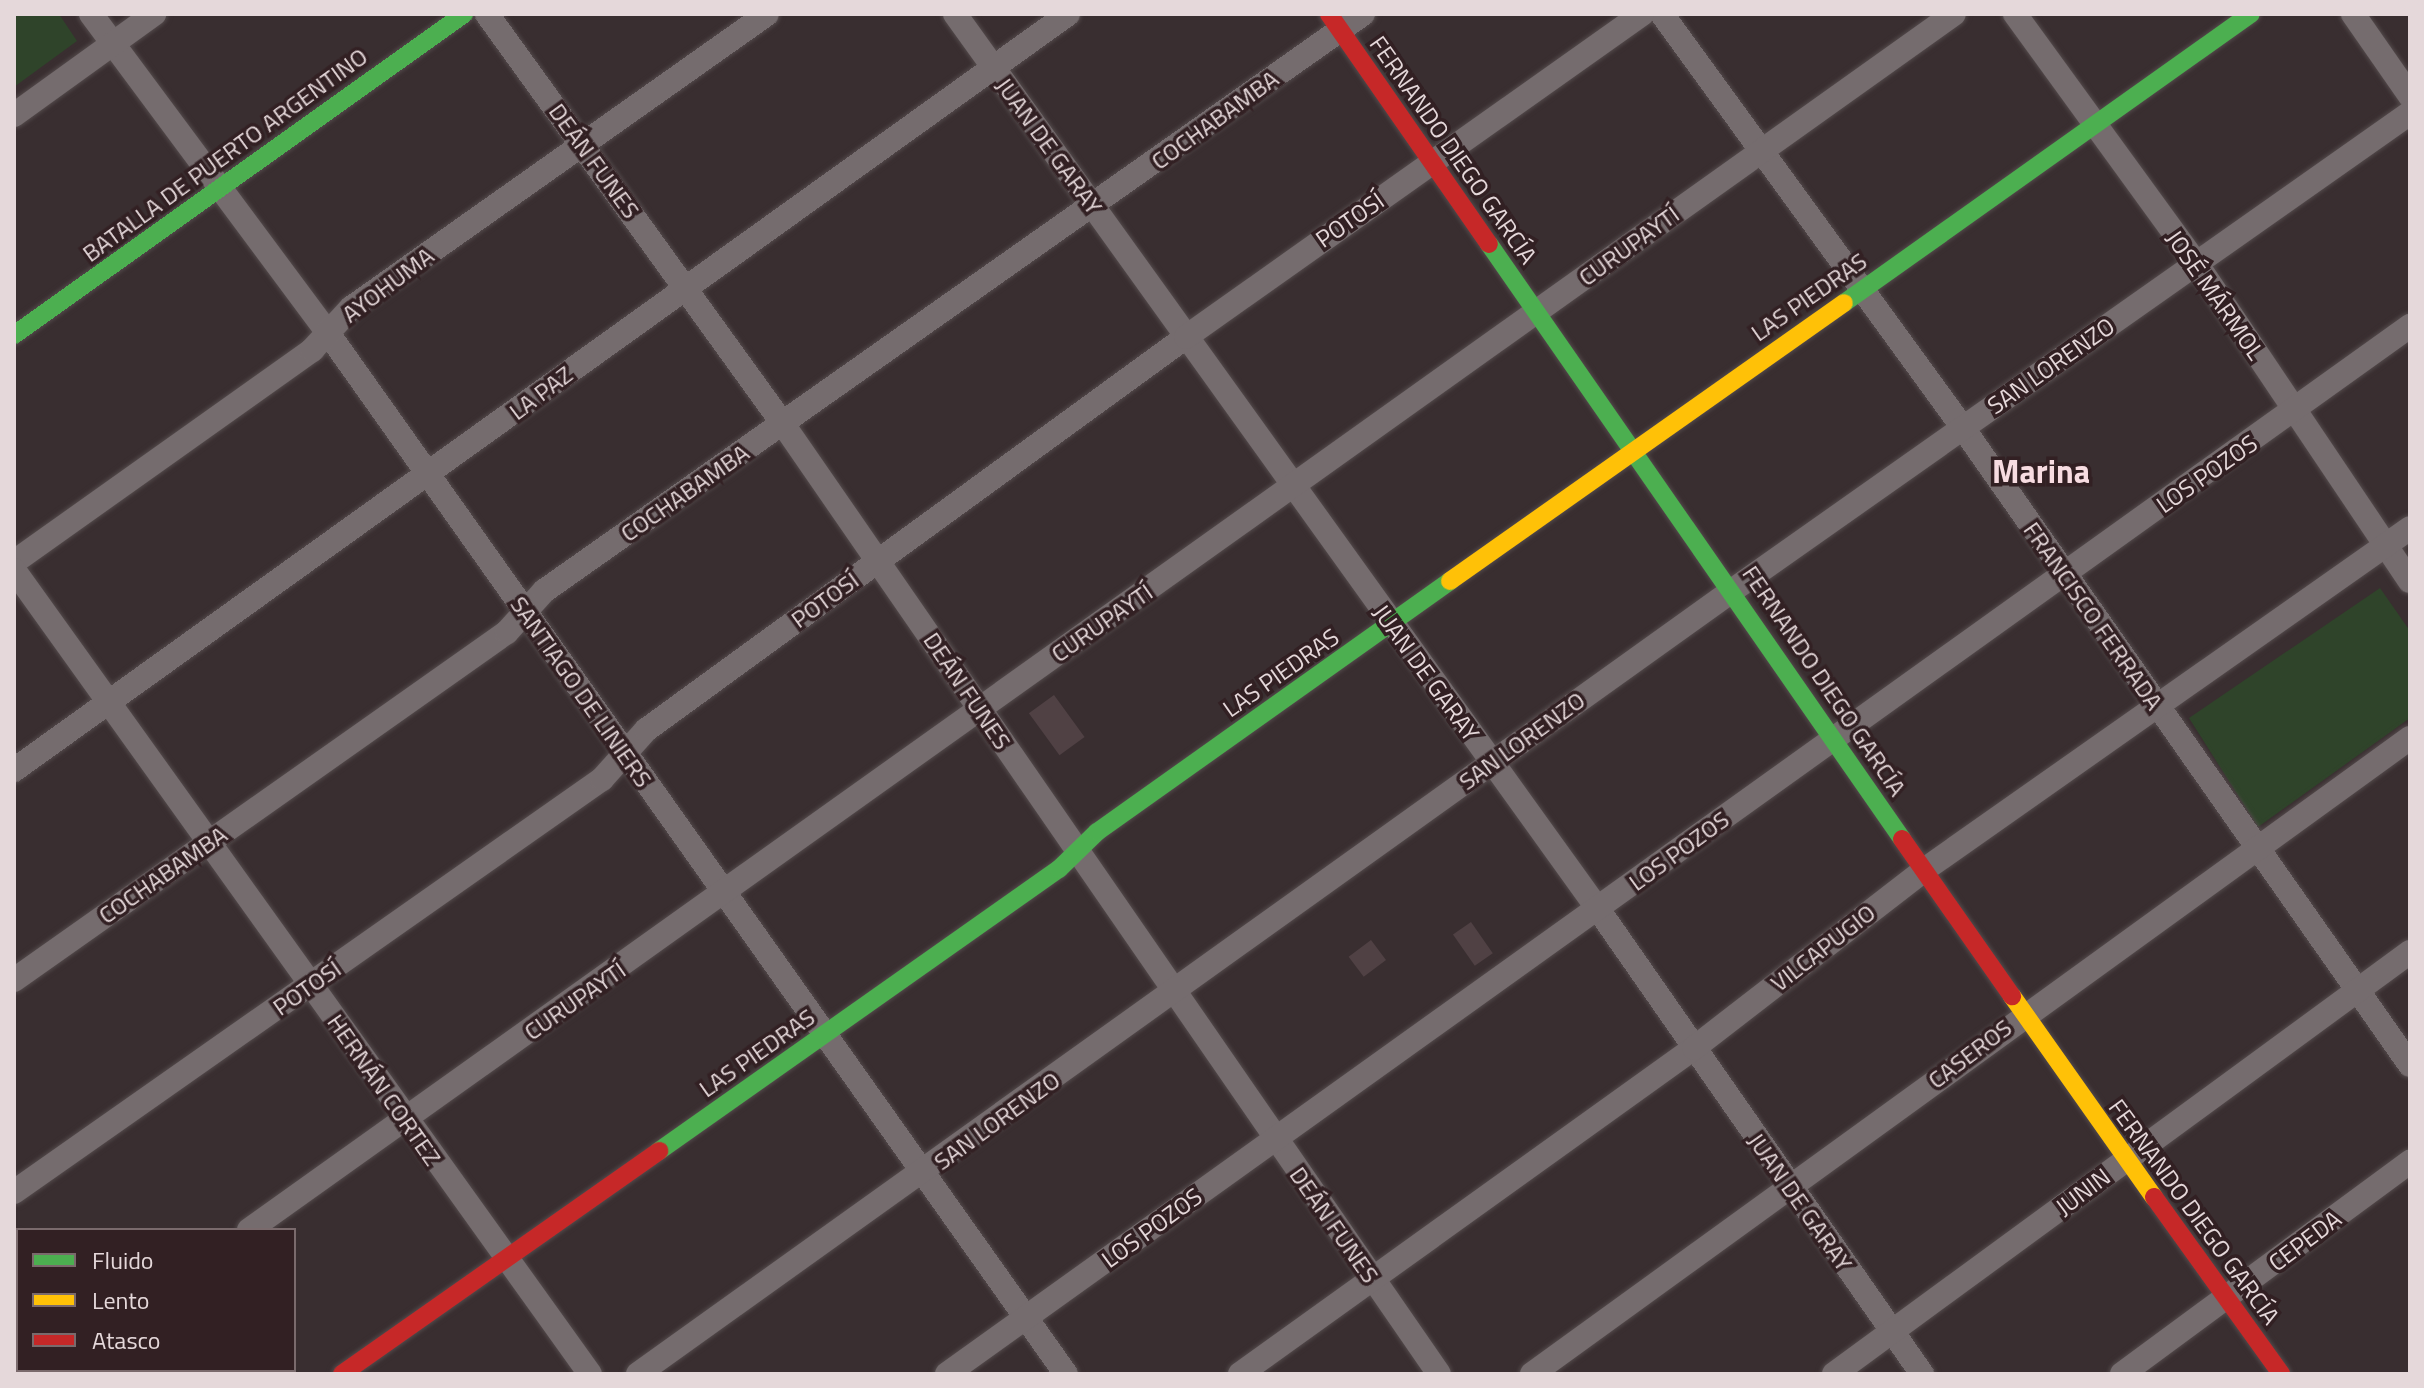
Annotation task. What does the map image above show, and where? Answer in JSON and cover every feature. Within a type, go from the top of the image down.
[{"type":"street","name":"SANTIAGO DE LINIERS","points":[[91,14],[219,191],[328,333],[623,754],[1066,1374]]},
{"type":"street","points":[[14,115],[154,14]]},
{"type":"street","name":"BATALLA DE PUERTO ARGENTINO","points":[[14,335],[464,14]]},
{"type":"street","name":"DEÁN FUNES","points":[[487,14],[783,424],[1439,1374]]},
{"type":"street","name":"AYOHUMA","points":[[14,562],[312,350],[351,308],[767,14]]},
{"type":"street","name":"JUAN DE GARAY","points":[[955,14],[1598,909],[1790,1189],[1922,1374]]},
{"type":"street","name":"LA PAZ","points":[[14,770],[428,478],[684,286],[1068,14]]},
{"type":"street","name":"COCHABAMBA","points":[[14,980],[526,614],[544,591],[1094,208],[1335,22],[1363,14]]},
{"type":"street","name":"POTOSÍ","points":[[14,1192],[602,779],[646,730],[1186,337],[1642,14]]},
{"type":"street","name":"FRANCISCO FERRADA","points":[[1662,14],[1860,291],[1963,428],[2155,706],[2410,1065]]},
{"type":"street","name":"CURUPAYTÍ","points":[[252,1228],[725,895],[1954,14]]},
{"type":"street","name":"JOSÉ MÁRMOL","points":[[2015,14],[2092,125],[2196,263],[2410,581]]},
{"type":"street","name":"LAS PIEDRAS","points":[[342,1374],[1059,869],[1076,850],[2251,14]]},
{"type":"street","points":[[2353,14],[2410,96]]},
{"type":"street","name":"FERNANDO DIEGO GARCÍA","points":[[1335,22],[1633,453],[1733,590],[2126,1160],[2281,1374]]},
{"type":"street","name":"SAN LORENZO","points":[[638,1374],[922,1175],[1733,590],[2410,113]]},
{"type":"street","name":"LOS POZOS","points":[[947,1374],[2410,326]]},
{"type":"street","name":"VILCAPUGIO","points":[[1240,1374],[1374,1281],[1694,1048],[1924,870],[2410,528]]},
{"type":"street","name":"HERNÁN CORTEZ","points":[[14,570],[211,841],[405,1121],[590,1374]]},
{"type":"street","name":"CASEROS","points":[[1532,1374],[1790,1189],[2254,847],[2410,738]]},
{"type":"street","name":"JUNIN","points":[[1834,1374],[2410,952]]},
{"type":"street","name":"CEPEDA","points":[[2122,1374],[2410,1162]]},
{"type":"green space","points":[[14,14],[59,14],[77,41],[14,87]]},
{"type":"green space","points":[[2380,588],[2410,631],[2410,718],[2258,827],[2189,718]]},
{"type":"building","points":[[1054,695],[1085,737],[1059,755],[1029,713]]},
{"type":"building","points":[[1471,922],[1493,953],[1475,966],[1453,935]]},
{"type":"building","points":[[1371,940],[1386,960],[1364,977],[1349,957]]},
{"type":"traffic: fast","points":[[14,335],[464,14]]},
{"type":"traffic: fast","points":[[1844,303],[2251,14]]},
{"type":"traffic: fast","points":[[1489,244],[1902,839]]},
{"type":"traffic: fast","points":[[659,1151],[1059,869],[1097,832],[1450,581]]},
{"type":"traffic: slow","points":[[1450,581],[1844,303]]},
{"type":"traffic: slow","points":[[2012,996],[2154,1197]]},
{"type":"traffic: jam","points":[[1329,14],[1489,244]]},
{"type":"traffic: jam","points":[[1902,839],[2012,996]]},
{"type":"traffic: jam","points":[[342,1374],[659,1151]]},
{"type":"traffic: jam","points":[[2154,1197],[2281,1374]]},
{"type":"district","name":"Marina","points":[[2041,471]]}]
